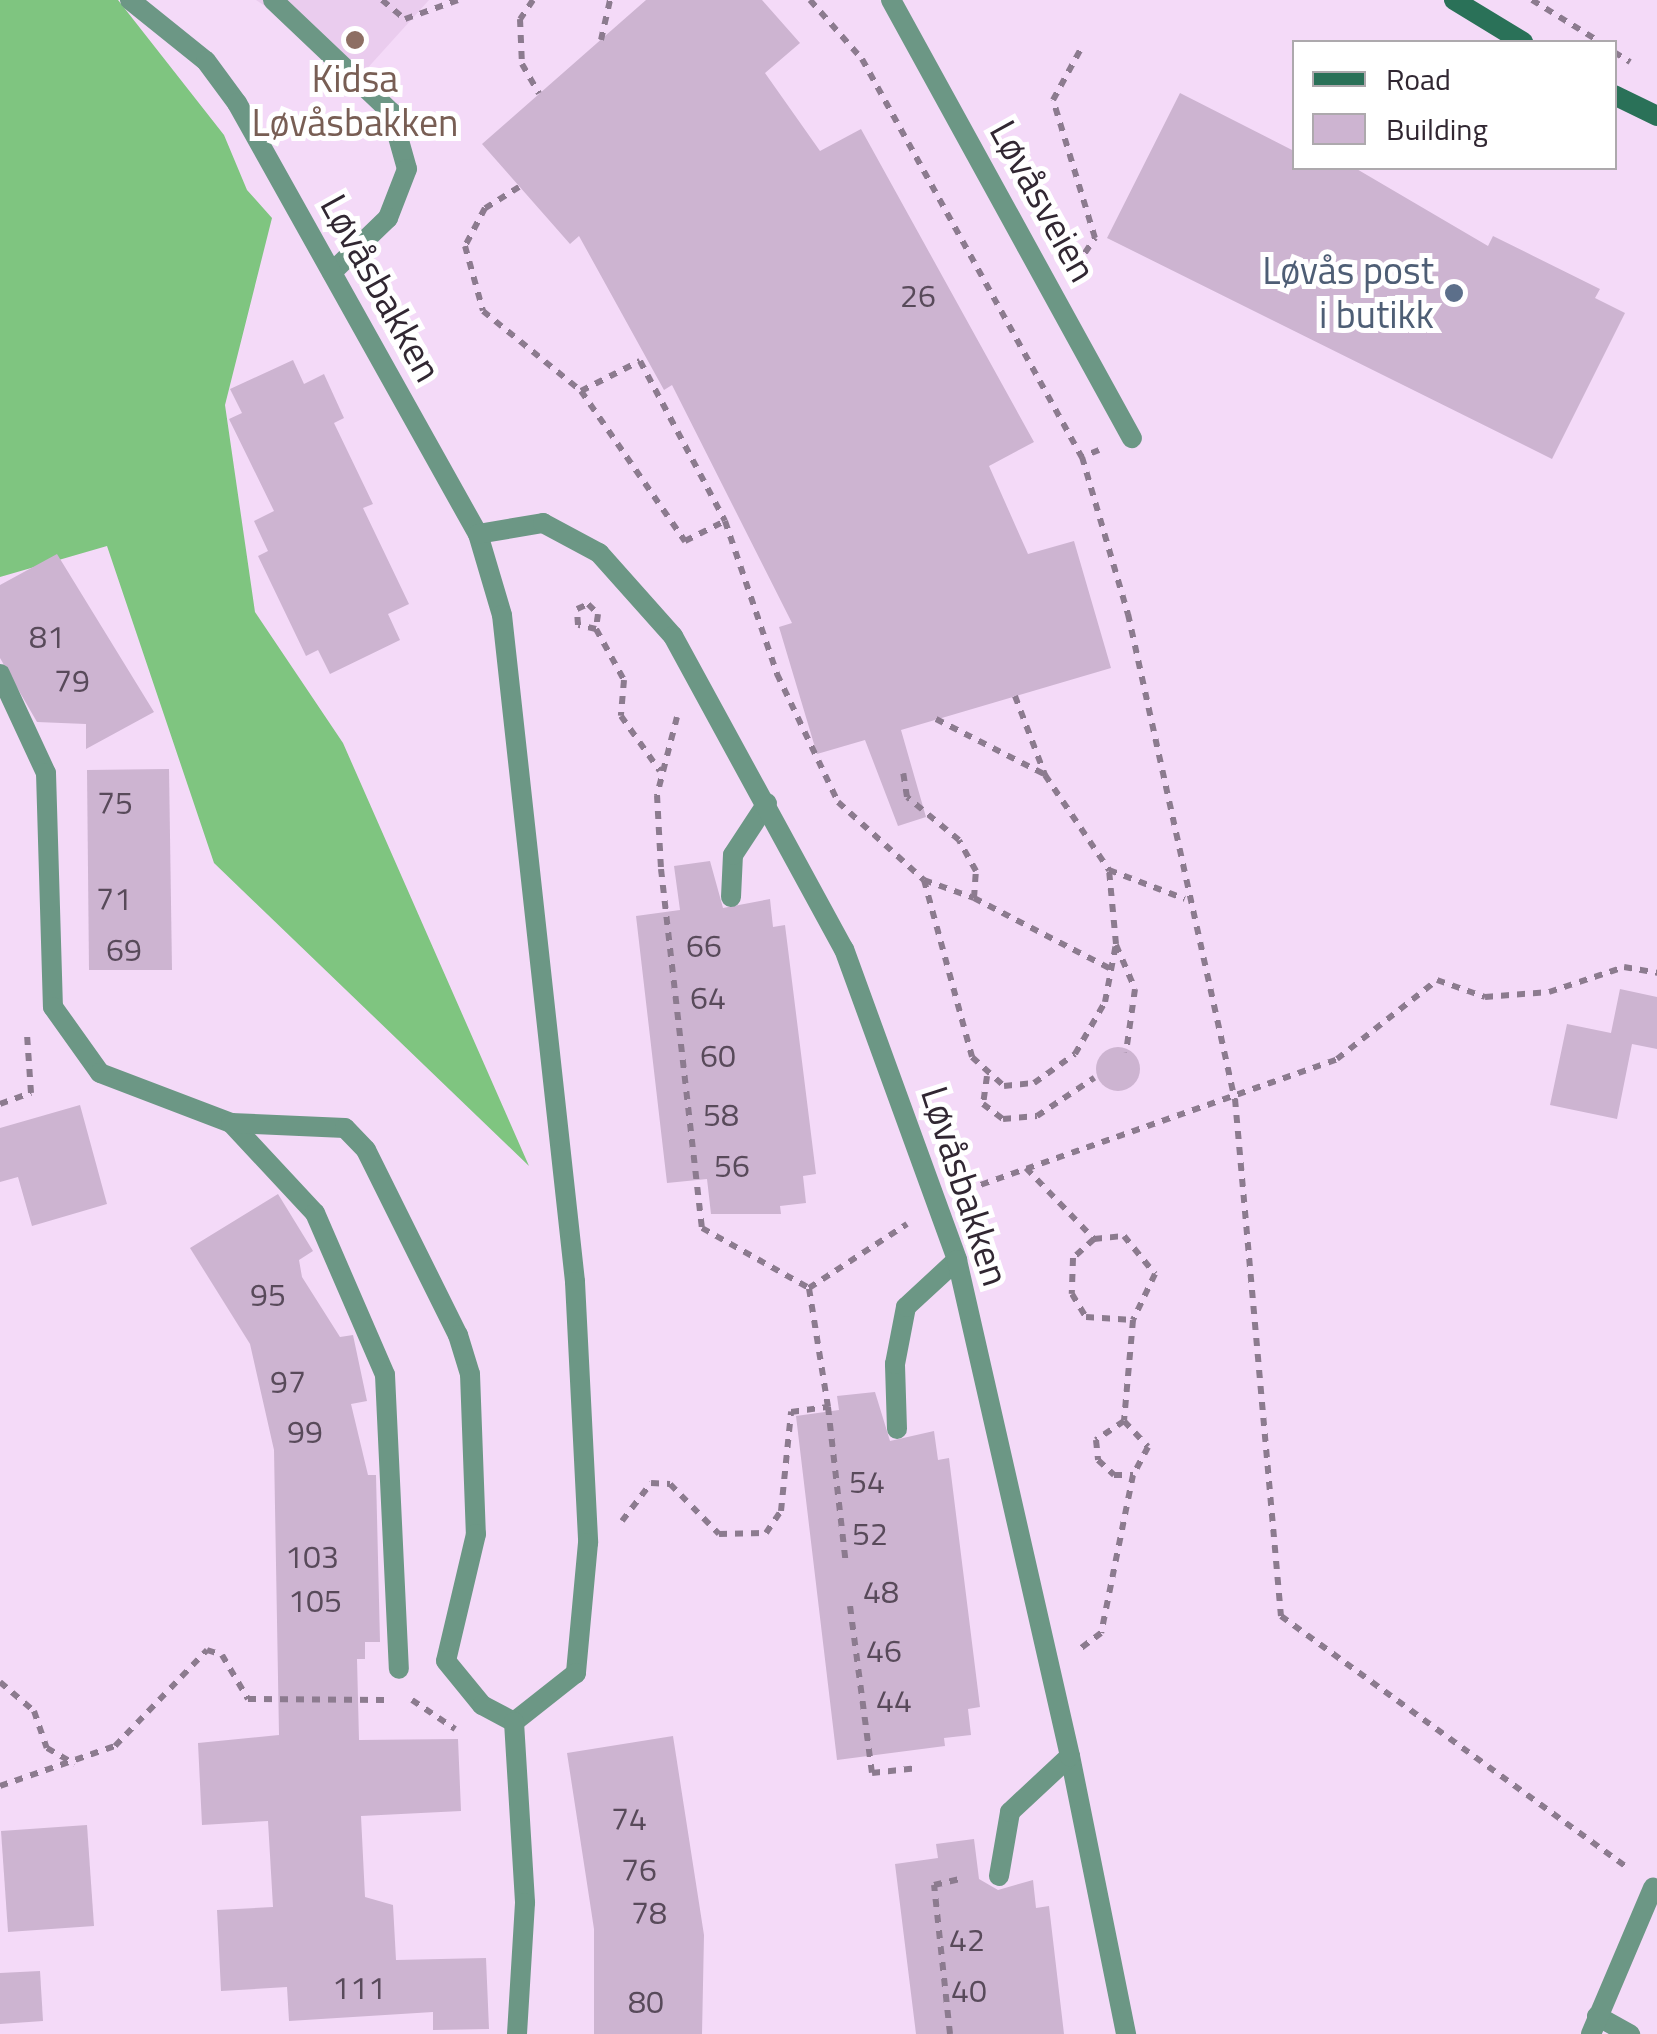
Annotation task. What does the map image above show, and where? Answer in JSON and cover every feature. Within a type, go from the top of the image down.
[{"type":"main road","points":[[1454,0],[1520,40]]},
{"type":"main road","points":[[1617,96],[1657,116]]},
{"type":"street","name":"Løvåsbakken","points":[[130,0],[206,61],[332,272],[478,534],[511,668],[575,1282],[588,1542],[576,1674],[514,1722]]},
{"type":"street","points":[[273,0],[391,112],[407,169],[388,218],[332,272]]},
{"type":"street","name":"Løvåsveien","points":[[892,0],[1132,438]]},
{"type":"street","name":"Løvåsbakken","points":[[478,534],[543,523],[599,553],[708,692],[844,949],[956,1260],[1070,1756],[1126,2034]]},
{"type":"street","points":[[0,674],[46,773],[53,1007],[100,1073],[128,1091],[231,1124],[345,1128],[366,1150],[458,1334],[470,1374],[476,1534],[446,1661],[482,1704],[514,1722],[525,1903],[518,2034]]},
{"type":"street","points":[[731,897],[733,855],[767,802]]},
{"type":"street","points":[[231,1124],[316,1213],[385,1375],[398,1668]]},
{"type":"street","points":[[897,1429],[895,1364],[906,1307],[956,1260]]},
{"type":"street","points":[[999,1876],[1010,1812],[1070,1756]]},
{"type":"street","points":[[1630,2034],[1594,2025],[1653,1888]]},
{"type":"path","points":[[382,0],[405,19],[458,0]]},
{"type":"path","points":[[533,0],[520,19],[522,64],[539,94]]},
{"type":"path","points":[[601,40],[610,0]]},
{"type":"path","points":[[810,0],[862,58],[1082,457],[1128,614],[1186,900],[1235,1099],[1281,1616],[1653,1888]]},
{"type":"path","points":[[1532,0],[1597,40]]},
{"type":"path","points":[[1049,282],[1086,260],[1095,238],[1054,100],[1083,46]]},
{"type":"path","points":[[520,187],[485,208],[466,246],[483,312],[581,391],[685,541],[724,521]]},
{"type":"path","points":[[581,391],[640,360],[724,521],[777,674],[838,802],[924,880],[974,898],[1112,969]]},
{"type":"path","points":[[1082,457],[1132,438]]},
{"type":"path","points":[[596,629],[624,680],[621,716],[660,772]]},
{"type":"path","points":[[708,692],[679,712],[660,772],[660,869],[702,1228],[809,1288]]},
{"type":"path","points":[[924,880],[972,1057],[986,1076],[1004,1086],[1034,1082],[1075,1054],[1106,1002],[1116,944],[1110,870],[1045,775],[1015,696]]},
{"type":"path","points":[[936,719],[1045,775]]},
{"type":"path","points":[[902,773],[907,797],[960,840],[976,870],[974,898]]},
{"type":"path","points":[[1110,870],[1186,900]]},
{"type":"path","points":[[1116,944],[1134,989],[1126,1052]]},
{"type":"path","points":[[809,1288],[938,1204],[1026,1168],[1235,1099],[1336,1059],[1437,980],[1484,998],[1550,992],[1624,967],[1657,973]]},
{"type":"path","points":[[0,1104],[31,1093],[26,1026],[53,1007]]},
{"type":"path","points":[[986,1076],[983,1104],[1003,1119],[1037,1116],[1094,1078]]},
{"type":"path","points":[[1026,1168],[1094,1239]]},
{"type":"path","points":[[1074,1654],[1101,1632],[1133,1474],[1148,1447],[1124,1420],[1133,1320],[1155,1274],[1146,1254],[1124,1236],[1094,1239],[1073,1258],[1072,1294],[1086,1316],[1133,1320]]},
{"type":"path","points":[[809,1288],[828,1407],[846,1566]]},
{"type":"path","points":[[588,1542],[622,1521],[651,1483],[670,1484],[719,1534],[766,1533],[780,1510],[791,1412],[828,1407]]},
{"type":"path","points":[[1124,1420],[1096,1440],[1098,1460],[1114,1474],[1133,1474]]},
{"type":"path","points":[[850,1606],[872,1772],[918,1768]]},
{"type":"path","points":[[0,1786],[75,1764],[115,1746],[207,1650],[222,1656],[248,1699],[413,1700],[470,1736],[514,1722]]},
{"type":"path","points":[[0,1682],[34,1711],[46,1748],[75,1764]]},
{"type":"path","points":[[934,1886],[950,2034]]},
{"type":"shaded area","name":"Kidsa Løvåsbakken","points":[[256,0],[429,0],[364,72]]},
{"type":"green space","points":[[0,0],[118,0],[224,135],[247,190],[272,218],[225,405],[255,612],[343,743],[529,1166],[214,863],[107,546],[0,577]]},
{"type":"building","points":[[646,0],[762,0],[800,43],[765,73],[820,151],[861,129],[1034,442],[989,466],[1028,554],[1074,541],[1111,668],[901,730],[926,817],[898,826],[865,740],[817,754],[779,627],[792,623],[672,385],[664,390],[579,236],[570,244],[482,144]]},
{"type":"building","points":[[1180,93],[1292,150],[1292,170],[1358,170],[1488,246],[1493,236],[1600,289],[1595,298],[1625,313],[1552,459],[1107,238]]},
{"type":"building","points":[[293,360],[304,384],[324,374],[344,418],[334,423],[373,504],[363,508],[409,604],[388,614],[400,640],[330,674],[318,650],[306,656],[258,556],[268,551],[254,521],[274,511],[229,419],[242,413],[230,389]]},
{"type":"building","points":[[57,554],[154,712],[86,749],[86,724],[37,722],[0,658],[0,585]]},
{"type":"building","points":[[169,769],[172,970],[89,970],[87,770]]},
{"type":"building","points":[[710,861],[723,908],[770,899],[773,927],[785,925],[816,1174],[803,1176],[806,1203],[780,1206],[781,1214],[711,1214],[707,1179],[667,1183],[636,916],[680,910],[674,866]]},
{"type":"building","points":[[1620,989],[1657,997],[1657,1049],[1632,1044],[1617,1119],[1550,1105],[1567,1024],[1611,1033]]},
{"type":"building","points":[[1118,1047],[1134,1053],[1140,1069],[1134,1085],[1118,1091],[1102,1085],[1096,1069],[1102,1053]]},
{"type":"building","points":[[80,1105],[107,1204],[32,1226],[18,1177],[0,1182],[0,1128]]},
{"type":"building","points":[[278,1194],[313,1251],[299,1260],[302,1277],[340,1337],[353,1335],[367,1401],[351,1404],[368,1475],[376,1475],[380,1642],[365,1642],[365,1659],[357,1659],[359,1740],[458,1739],[461,1811],[361,1816],[365,1897],[393,1905],[396,1960],[486,1958],[489,2029],[433,2030],[433,2012],[289,2021],[287,1987],[221,1991],[217,1910],[273,1907],[268,1821],[202,1825],[198,1743],[279,1735],[274,1450],[250,1344],[190,1248]]},
{"type":"building","points":[[875,1392],[890,1441],[934,1431],[938,1460],[949,1458],[980,1707],[968,1709],[971,1735],[944,1738],[945,1746],[837,1760],[796,1416],[839,1410],[837,1396]]},
{"type":"building","points":[[673,1736],[704,1935],[702,2034],[594,2034],[594,1929],[567,1753]]},
{"type":"building","points":[[87,1825],[94,1926],[8,1932],[1,1831]]},
{"type":"building","points":[[974,1839],[979,1879],[998,1890],[1033,1880],[1036,1908],[1049,1906],[1064,2034],[916,2034],[895,1864],[938,1858],[936,1844]]},
{"type":"building","points":[[40,1971],[43,2021],[0,2024],[0,1973]]},
{"type":"place","name":"Kidsa Løvåsbakken","points":[[355,40]]},
{"type":"place","name":"Løvås post i butikk","points":[[1454,293]]}]
